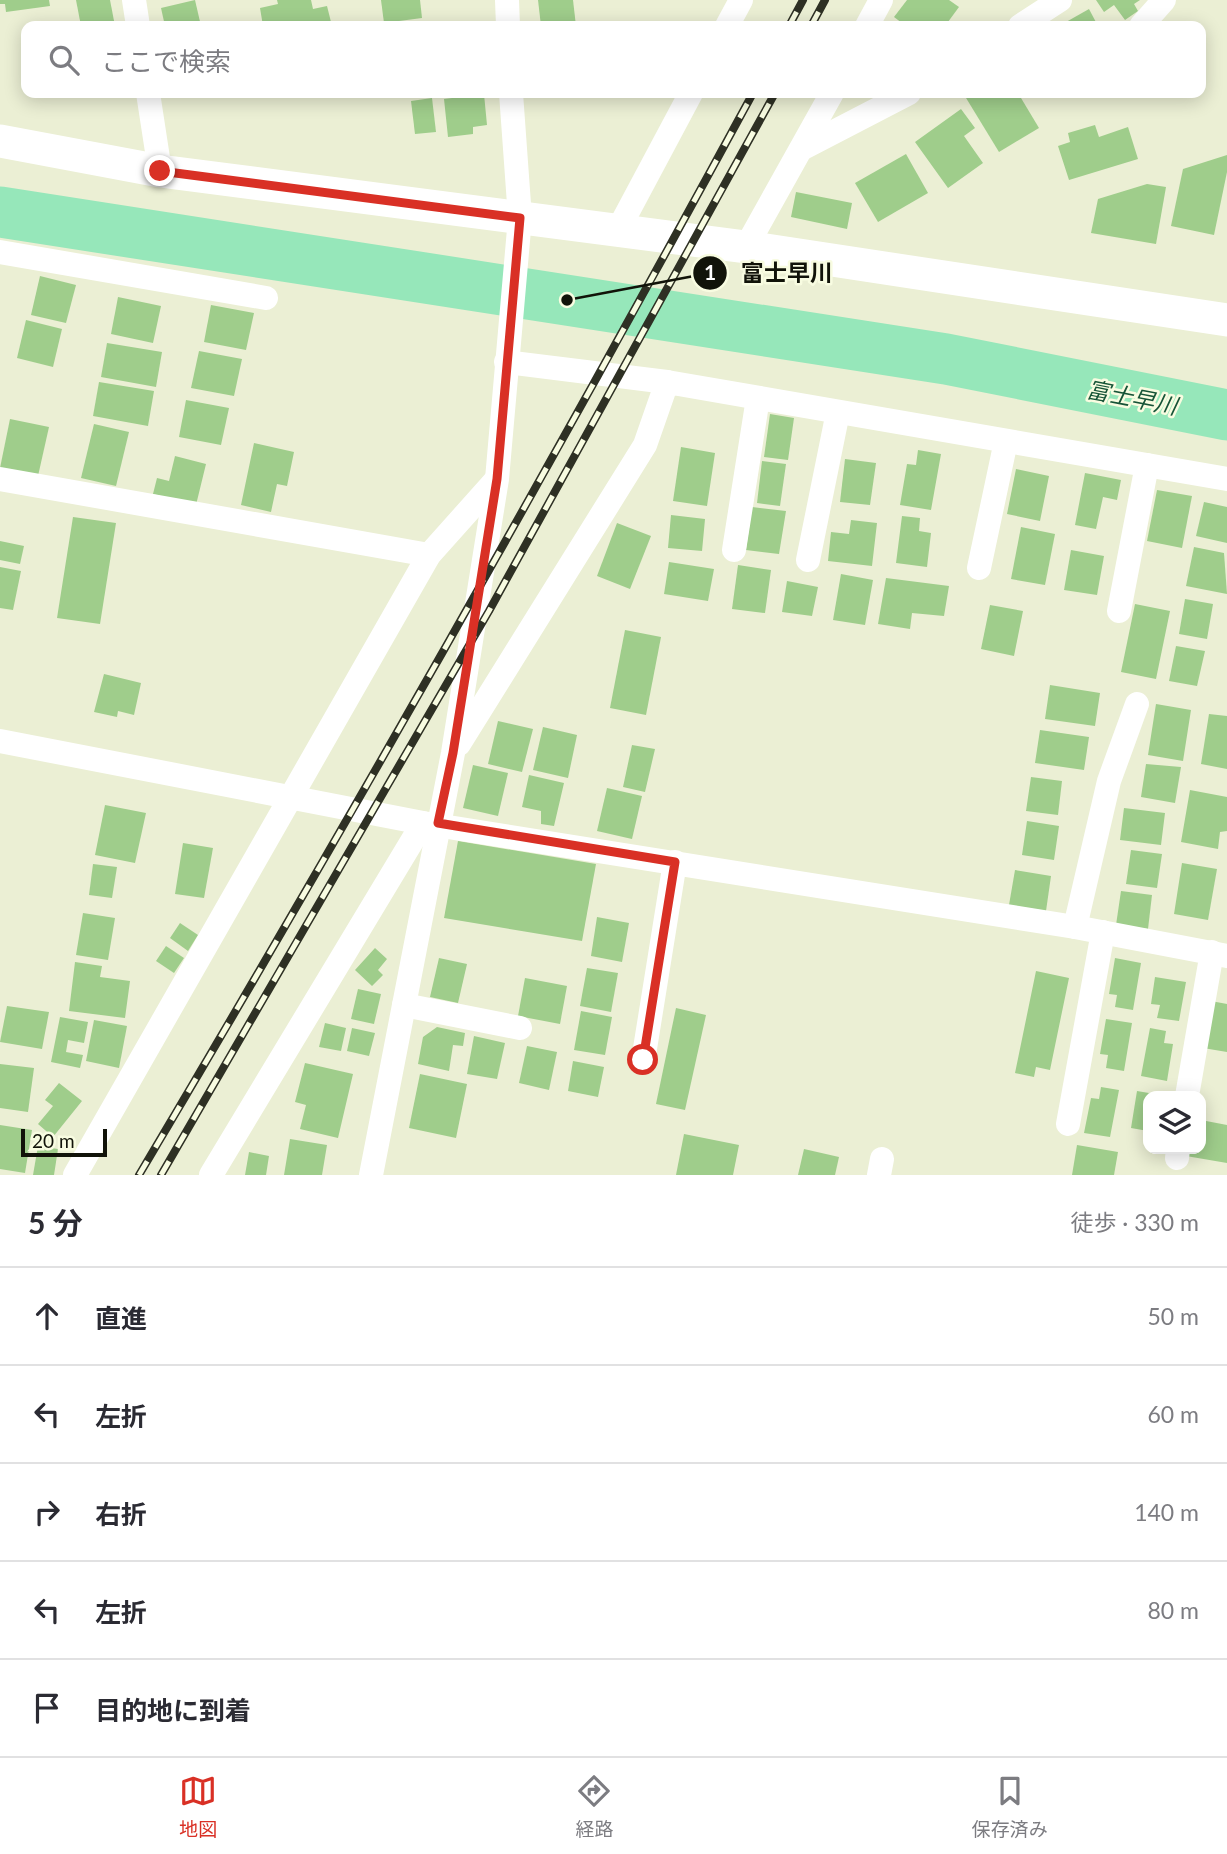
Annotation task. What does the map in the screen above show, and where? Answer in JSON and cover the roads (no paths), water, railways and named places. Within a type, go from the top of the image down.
[{"type":"street","points":[[134,0],[137,21]]},
{"type":"street","points":[[507,0],[508,21]]},
{"type":"street","points":[[730,21],[741,0]]},
{"type":"street","points":[[870,21],[881,0]]},
{"type":"street","points":[[1028,21],[1060,0]]},
{"type":"street","points":[[1146,21],[1164,0]]},
{"type":"street","points":[[149,98],[160,171]]},
{"type":"street","points":[[371,1175],[404,1006],[430,823],[453,753],[497,479],[508,333],[519,258],[520,218],[511,98]]},
{"type":"street","points":[[618,230],[688,98]]},
{"type":"street","points":[[746,247],[829,98]]},
{"type":"street","points":[[803,148],[899,98]]},
{"type":"street","points":[[0,141],[160,171],[746,247],[1227,320]]},
{"type":"street","points":[[0,252],[266,298]]},
{"type":"street","points":[[506,362],[667,382],[1227,479]]},
{"type":"street","points":[[453,753],[645,445],[667,382]]},
{"type":"street","points":[[734,550],[758,398]]},
{"type":"street","points":[[808,560],[838,412]]},
{"type":"street","points":[[979,568],[1006,441]]},
{"type":"street","points":[[1119,611],[1147,465]]},
{"type":"street","points":[[0,479],[429,555]]},
{"type":"street","points":[[75,1175],[429,555],[497,479]]},
{"type":"street","points":[[1075,927],[1109,781],[1138,704]]},
{"type":"street","points":[[0,741],[430,823],[1075,927],[1220,954],[1188,1091]]},
{"type":"street","points":[[211,1175],[430,823]]},
{"type":"street","points":[[643,1060],[675,862]]},
{"type":"street","points":[[1068,1124],[1103,932]]},
{"type":"street","points":[[404,1006],[520,1028]]},
{"type":"waterway","name":"富士早川","points":[[0,212],[946,359],[1227,415]]},
{"type":"railway","points":[[792,21],[803,0]]},
{"type":"railway","points":[[814,21],[825,0]]},
{"type":"railway","points":[[139,1175],[297,907],[451,637],[750,98]]},
{"type":"railway","points":[[161,1175],[489,611],[772,98]]},
{"type":"place","name":"富士早川","points":[[567,300]]}]
